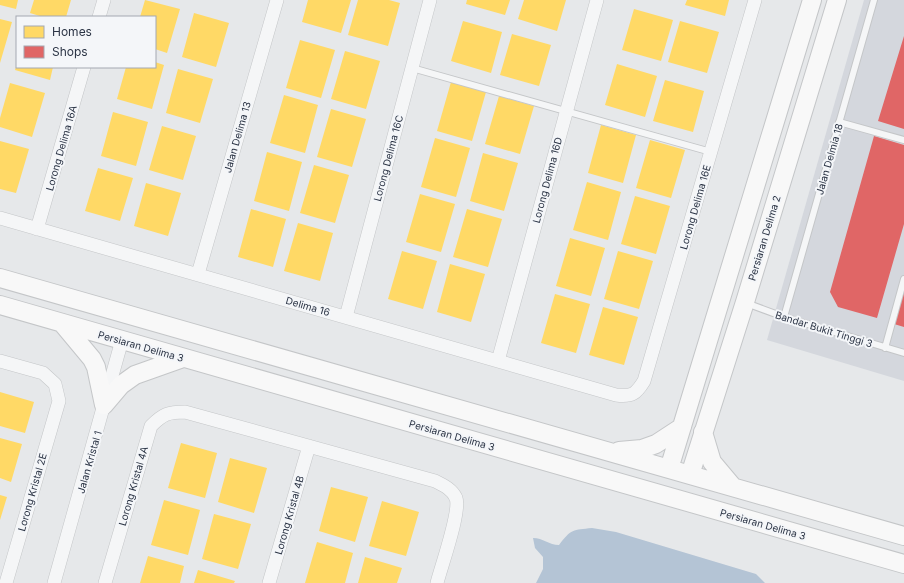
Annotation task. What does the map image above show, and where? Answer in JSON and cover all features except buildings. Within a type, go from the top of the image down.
[{"type":"street","points":[[99,16],[104,0]]},
{"type":"street","name":"Jalan Delima 13","points":[[198,274],[277,0]]},
{"type":"street","name":"Lorong Delima 16C","points":[[346,317],[430,0]]},
{"type":"street","name":"Lorong Delima 16D","points":[[498,361],[597,0]]},
{"type":"street","name":"Lorong Delima 16E","points":[[616,395],[626,397],[637,392],[644,381],[754,0]]},
{"type":"street","points":[[697,505],[678,474],[682,426],[812,0]]},
{"type":"street","name":"Persiaran Delima 2","points":[[678,474],[703,432],[837,0]]},
{"type":"street","name":"Lorong Delima 16A","points":[[37,229],[84,68]]},
{"type":"street","name":"Delima 16","points":[[0,218],[616,395]]},
{"type":"street","points":[[0,278],[611,452],[678,474],[733,487],[904,536]]},
{"type":"street","name":"Persiaran Delima 3","points":[[0,305],[904,564]]},
{"type":"street","points":[[106,309],[122,340],[153,322]]},
{"type":"street","points":[[62,323],[92,359],[96,367],[104,405]]},
{"type":"street","name":"Jalan Kristal 1","points":[[54,583],[122,340]]},
{"type":"street","points":[[104,405],[121,385],[135,375],[183,358]]},
{"type":"street","name":"Lorong Kristal 2E","points":[[0,361],[43,373],[55,384],[59,401],[6,583]]},
{"type":"street","name":"Lorong Kristal 4A","points":[[105,583],[151,426],[159,418],[170,412],[185,412],[309,446]]},
{"type":"street","points":[[611,452],[642,448],[656,444],[682,426]]},
{"type":"street","points":[[703,432],[712,462],[733,487]]},
{"type":"street","points":[[309,446],[435,481],[448,488],[456,498],[457,512],[437,583]]},
{"type":"street","name":"Lorong Kristal 4B","points":[[269,583],[309,446]]},
{"type":"street","points":[[649,491],[678,474]]},
{"type":"lane","name":"Jalan Delmia 18","points":[[784,317],[874,0]]},
{"type":"lane","points":[[412,68],[711,152]]},
{"type":"lane","points":[[839,122],[904,140]]},
{"type":"lane","points":[[885,348],[904,279]]},
{"type":"lane","name":"Bandar Bukit Tinggi 3","points":[[744,302],[784,317],[904,353]]},
{"type":"shaded area","points":[[864,0],[904,0],[904,381],[767,340]]},
{"type":"water","points":[[592,528],[616,532],[756,574],[765,583],[536,583],[543,569],[543,557],[535,548],[533,538],[559,545],[573,531]]}]
